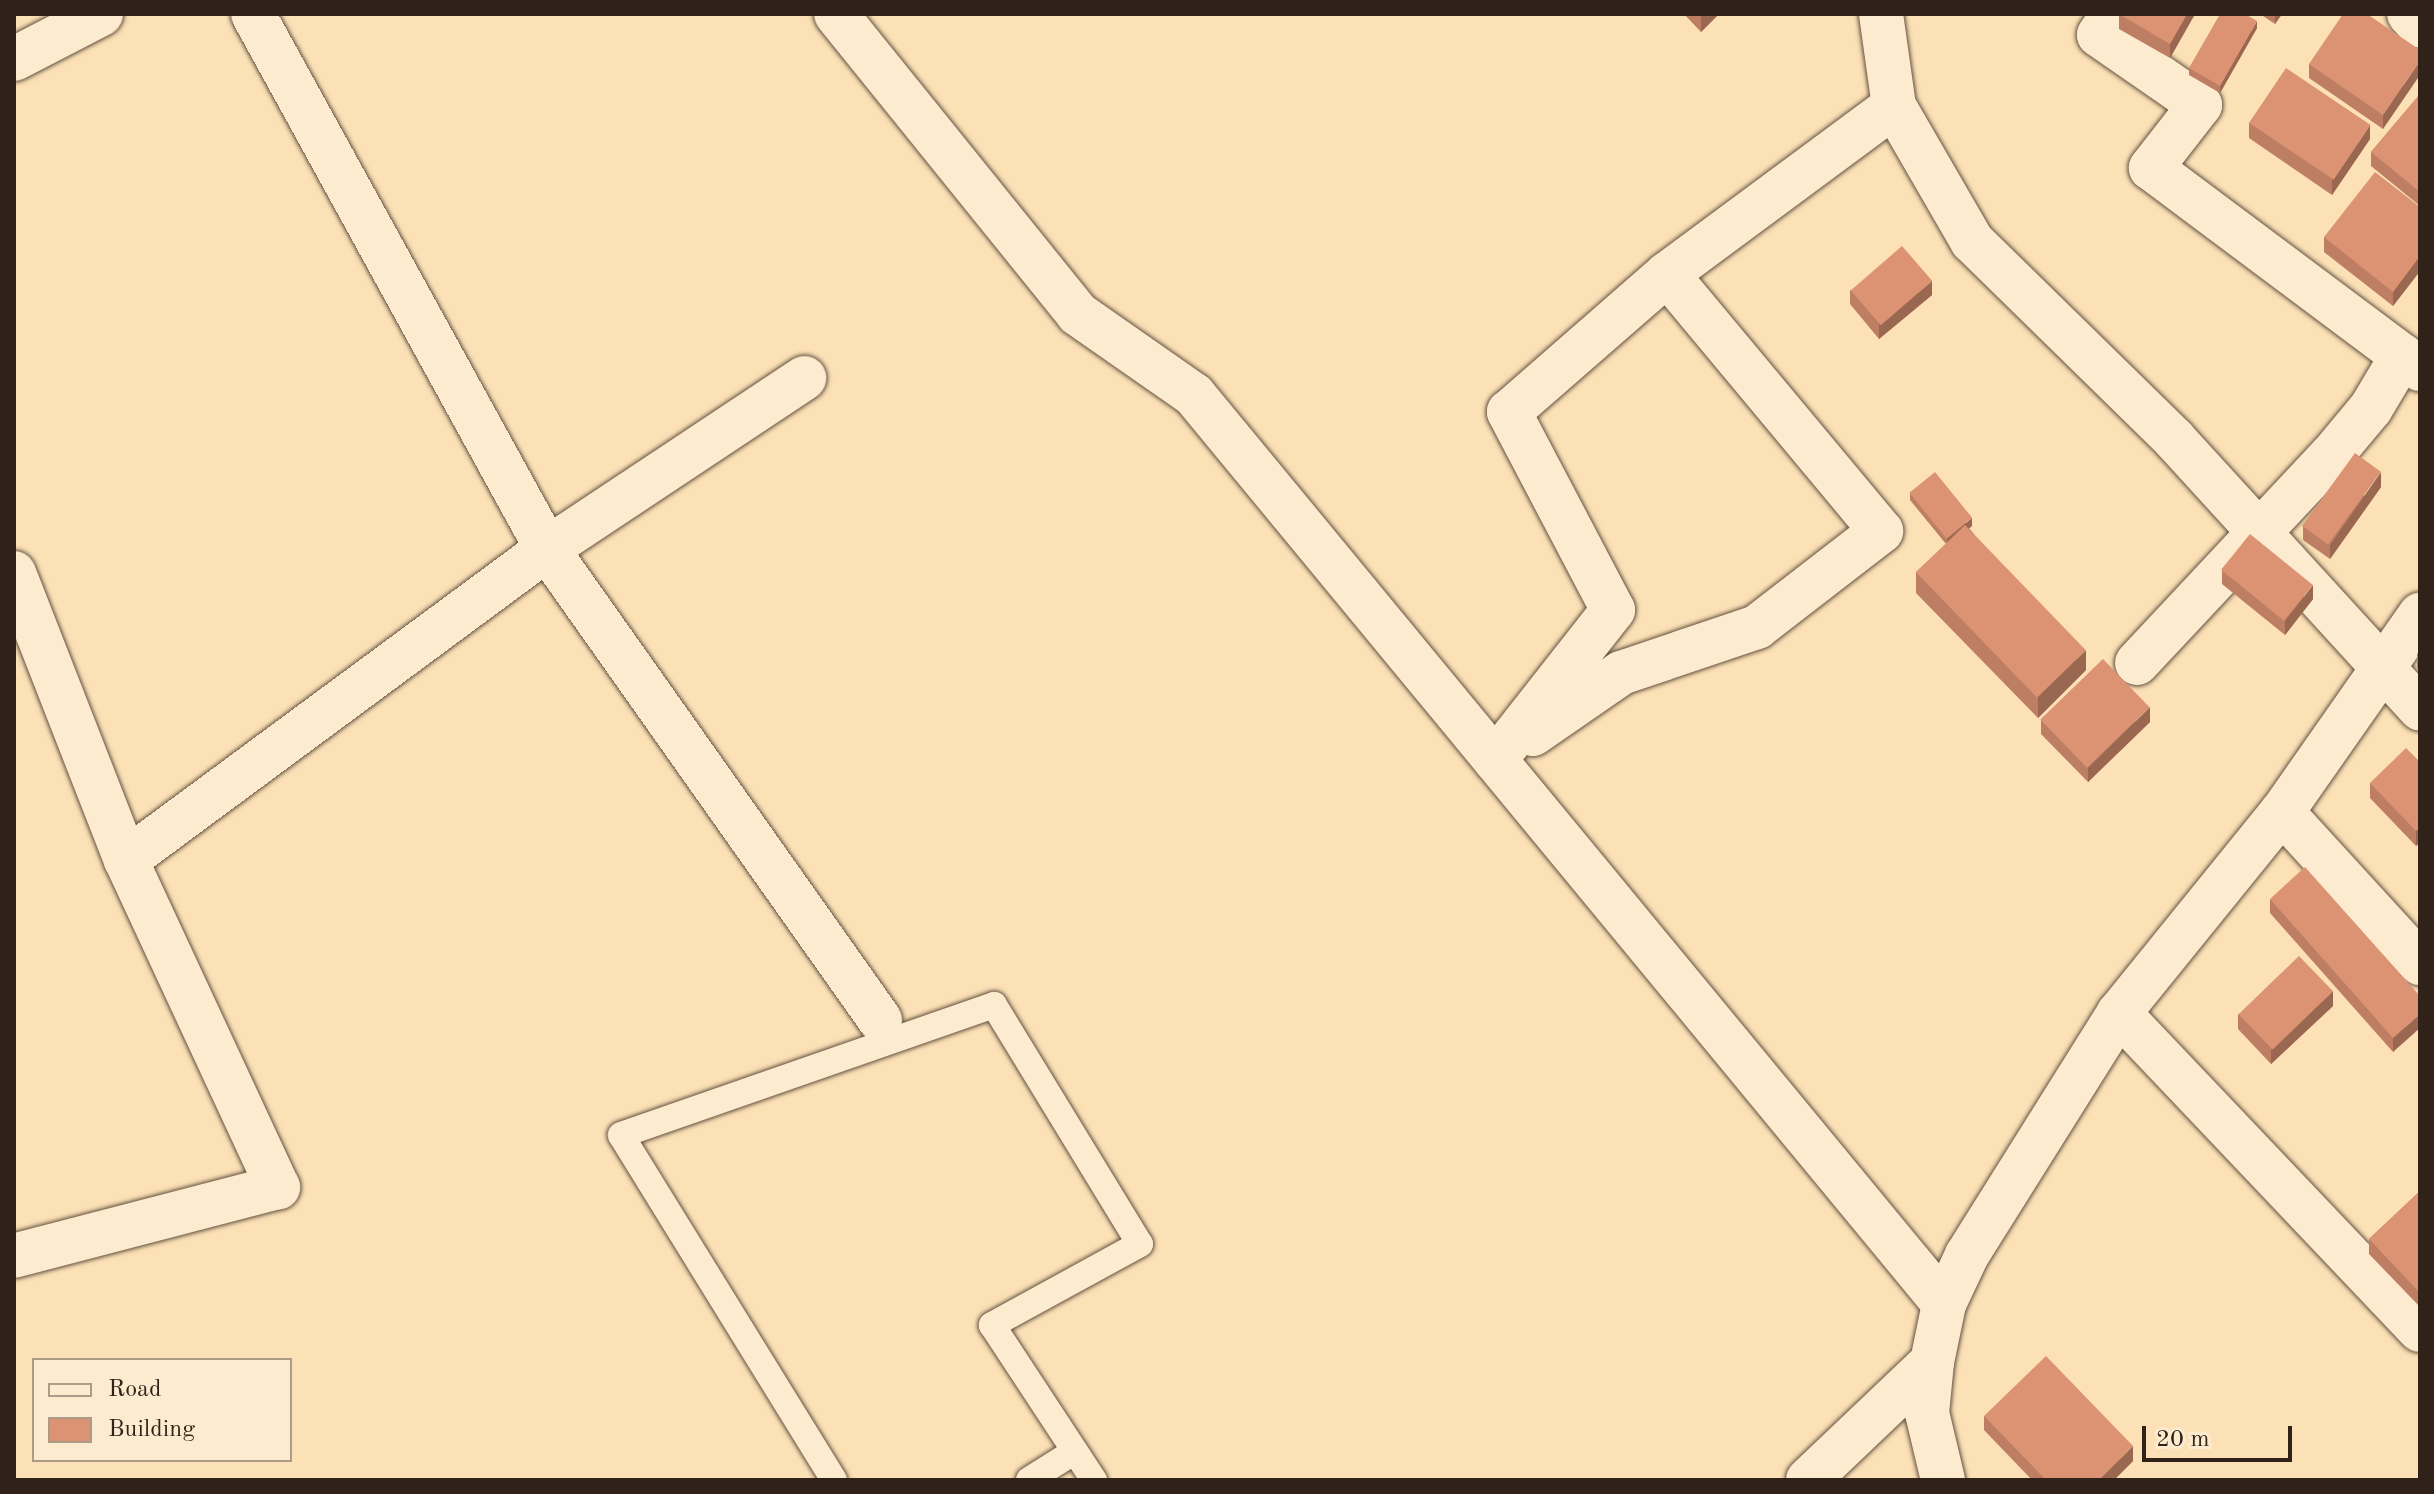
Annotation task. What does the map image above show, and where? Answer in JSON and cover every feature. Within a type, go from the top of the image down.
[{"type":"street","points":[[14,59],[101,14]]},
{"type":"street","points":[[253,14],[547,549],[880,1020]]},
{"type":"street","points":[[836,14],[1078,314],[1194,395],[1944,1304]]},
{"type":"street","points":[[1881,14],[1894,106],[1972,241],[2258,529],[2420,708]]},
{"type":"street","points":[[2113,14],[2099,35],[2200,105],[2151,168],[2411,362],[2137,663]]},
{"type":"street","points":[[2409,14],[2420,26]]},
{"type":"street","points":[[1495,760],[1613,610],[1509,412],[1667,274],[1894,106]]},
{"type":"street","points":[[1495,760],[1621,673],[1757,627],[1881,531],[1667,274]]},
{"type":"street","points":[[126,860],[547,549],[804,378]]},
{"type":"street","points":[[14,573],[126,860],[278,1187],[14,1256]]},
{"type":"street","points":[[1943,1480],[1927,1413],[1932,1362],[1944,1304],[1967,1255],[2119,1013],[2282,812],[2420,615]]},
{"type":"street","points":[[2282,812],[2420,963]]},
{"type":"street","points":[[2119,1013],[2420,1330]]},
{"type":"street","points":[[1808,1480],[1932,1362]]},
{"type":"lane","points":[[834,1480],[621,1135],[994,1005],[1140,1244],[992,1325],[1094,1480]]},
{"type":"lane","points":[[1029,1480],[1075,1451]]},
{"type":"building","points":[[2119,14],[2187,14],[2170,44]]},
{"type":"building","points":[[2220,14],[2245,14],[2257,21],[2220,86],[2189,68]]},
{"type":"building","points":[[2343,14],[2367,14],[2420,50],[2420,61],[2383,115],[2309,64]]},
{"type":"building","points":[[2286,68],[2371,125],[2334,180],[2249,123]]},
{"type":"building","points":[[2420,94],[2420,192],[2371,152]]},
{"type":"building","points":[[2375,172],[2420,207],[2420,256],[2393,292],[2324,237]]},
{"type":"building","points":[[1902,246],[1932,281],[1881,325],[1851,291]]},
{"type":"building","points":[[2355,453],[2381,472],[2328,545],[2302,526]]},
{"type":"building","points":[[1935,472],[1972,518],[1946,539],[1909,493]]},
{"type":"building","points":[[1965,525],[2086,650],[2037,697],[1916,572]]},
{"type":"building","points":[[2250,534],[2313,585],[2284,621],[2221,570]]},
{"type":"building","points":[[2103,659],[2150,707],[2087,768],[2040,719]]},
{"type":"building","points":[[2406,748],[2420,762],[2420,828],[2416,831],[2370,783]]},
{"type":"building","points":[[2305,867],[2420,996],[2420,1014],[2393,1038],[2270,899]]},
{"type":"building","points":[[2299,956],[2333,991],[2273,1050],[2239,1014]]},
{"type":"building","points":[[2420,1191],[2420,1293],[2369,1239]]},
{"type":"building","points":[[2046,1356],[2133,1446],[2099,1480],[2046,1480],[1984,1416]]}]
